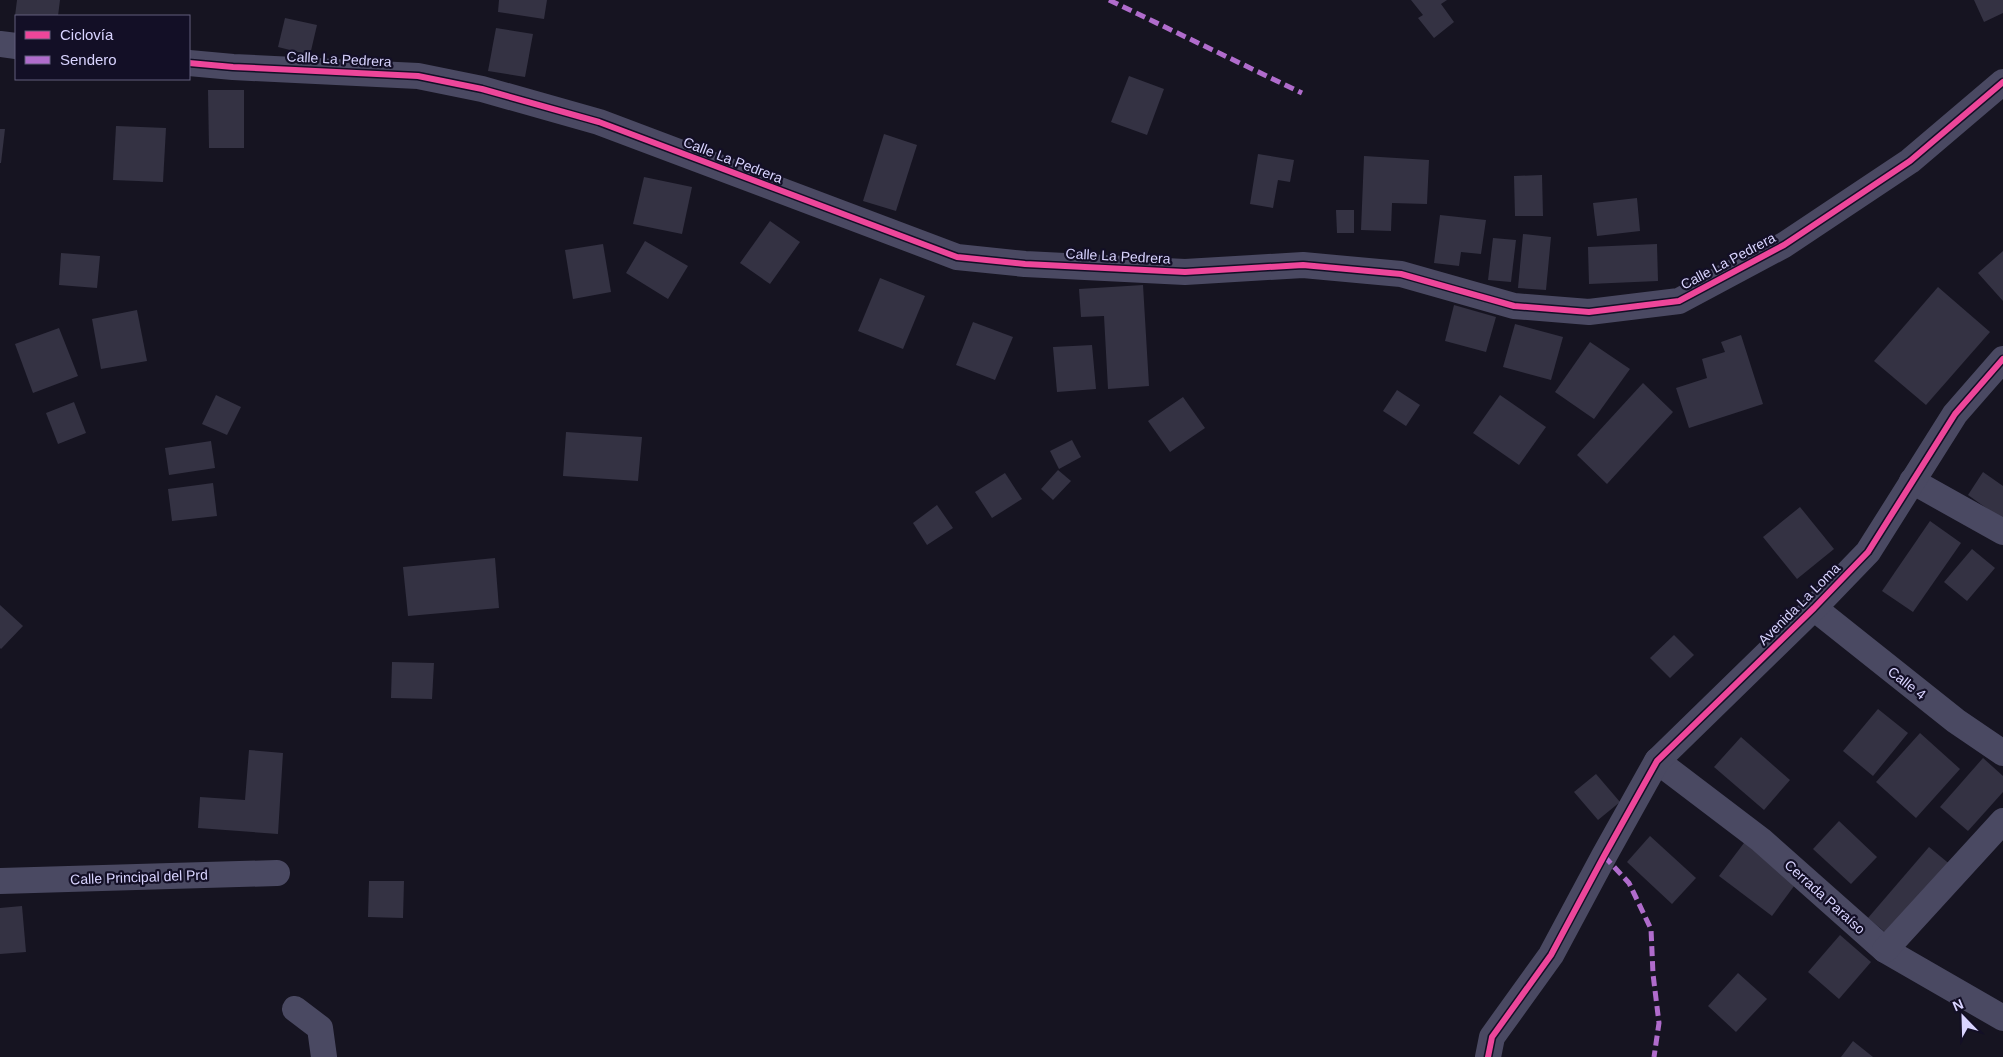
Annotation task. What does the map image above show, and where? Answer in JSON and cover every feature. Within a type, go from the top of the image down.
[{"type":"street","points":[[0,44],[15,46]]},
{"type":"street","name":"Calle La Pedrera","points":[[190,63],[418,76],[482,89],[599,122],[957,258],[1025,264],[1185,272],[1313,266],[1401,274],[1514,306],[1589,312],[1679,301],[1784,245],[1910,162],[2003,82]]},
{"type":"street","name":"Avenida La Loma","points":[[1488,1057],[1492,1037],[1552,955],[1604,856],[1658,761],[1814,608],[1868,552],[1955,414],[2003,359]]},
{"type":"street","points":[[1912,481],[2003,532]]},
{"type":"street","name":"Calle 4","points":[[1814,608],[1956,722],[2003,753]]},
{"type":"street","name":"Cerrada Paraíso","points":[[1658,761],[1761,840],[1886,950],[2003,1018]]},
{"type":"street","points":[[1886,950],[2003,821]]},
{"type":"street","name":"Calle Principal del Prd","points":[[0,881],[277,873]]},
{"type":"street","points":[[295,1009],[320,1028],[324,1057]]},
{"type":"building","points":[[17,0],[60,0],[58,15],[15,15]]},
{"type":"building","points":[[499,0],[547,0],[544,19],[498,12]]},
{"type":"building","points":[[1411,0],[1447,0],[1441,4],[1454,22],[1434,38],[1418,18],[1423,15]]},
{"type":"building","points":[[1974,0],[2003,0],[2003,13],[1984,22]]},
{"type":"building","points":[[285,18],[317,25],[310,55],[278,47]]},
{"type":"building","points":[[496,28],[533,34],[525,77],[488,71]]},
{"type":"building","points":[[1129,76],[1164,89],[1147,135],[1111,122]]},
{"type":"building","points":[[208,90],[244,90],[244,148],[209,148]]},
{"type":"building","points":[[116,126],[166,128],[163,182],[113,180]]},
{"type":"building","points":[[0,129],[5,129],[1,163],[0,163]]},
{"type":"building","points":[[884,134],[917,145],[896,211],[863,201]]},
{"type":"building","points":[[1258,154],[1294,160],[1290,182],[1278,180],[1273,208],[1250,204]]},
{"type":"building","points":[[1364,156],[1429,160],[1427,204],[1392,203],[1391,231],[1361,230]]},
{"type":"building","points":[[1542,175],[1543,216],[1515,216],[1514,176]]},
{"type":"building","points":[[644,177],[692,187],[682,234],[633,224]]},
{"type":"building","points":[[1637,198],[1640,231],[1597,236],[1593,203]]},
{"type":"building","points":[[1336,210],[1354,210],[1354,233],[1337,233]]},
{"type":"building","points":[[1440,215],[1486,220],[1481,254],[1461,252],[1459,266],[1434,263]]},
{"type":"building","points":[[770,221],[800,242],[770,284],[740,263]]},
{"type":"building","points":[[1523,234],[1551,237],[1546,290],[1518,288]]},
{"type":"building","points":[[1493,238],[1516,240],[1511,282],[1488,280]]},
{"type":"building","points":[[645,241],[688,266],[668,299],[626,273]]},
{"type":"building","points":[[603,244],[611,292],[573,299],[565,250]]},
{"type":"building","points":[[1657,244],[1658,281],[1589,284],[1588,247]]},
{"type":"building","points":[[2003,251],[2003,301],[1978,273]]},
{"type":"building","points":[[61,253],[100,256],[97,288],[59,285]]},
{"type":"building","points":[[880,278],[925,296],[903,349],[858,331]]},
{"type":"building","points":[[1143,285],[1149,386],[1108,389],[1104,316],[1081,317],[1079,289]]},
{"type":"building","points":[[1938,287],[1990,332],[1926,405],[1874,361]]},
{"type":"building","points":[[1454,305],[1496,317],[1486,352],[1445,341]]},
{"type":"building","points":[[137,310],[147,361],[101,369],[92,319]]},
{"type":"building","points":[[973,322],[1013,337],[995,380],[956,365]]},
{"type":"building","points":[[1515,324],[1563,337],[1551,380],[1503,367]]},
{"type":"building","points":[[59,328],[78,376],[33,393],[15,344]]},
{"type":"building","points":[[1741,335],[1763,404],[1689,428],[1676,388],[1707,378],[1702,359],[1725,352],[1721,342]]},
{"type":"building","points":[[1590,342],[1630,369],[1594,419],[1555,392]]},
{"type":"building","points":[[1092,345],[1096,389],[1057,392],[1053,347]]},
{"type":"building","points":[[1643,383],[1673,412],[1607,484],[1577,455]]},
{"type":"building","points":[[1397,390],[1420,405],[1406,426],[1383,411]]},
{"type":"building","points":[[216,395],[241,407],[227,435],[202,424]]},
{"type":"building","points":[[1500,395],[1546,427],[1519,465],[1473,433]]},
{"type":"building","points":[[1183,397],[1205,428],[1170,452],[1148,421]]},
{"type":"building","points":[[74,402],[86,433],[58,444],[46,413]]},
{"type":"building","points":[[566,432],[642,437],[638,481],[563,476]]},
{"type":"building","points":[[1072,440],[1081,457],[1059,469],[1050,451]]},
{"type":"building","points":[[211,441],[215,468],[169,475],[165,448]]},
{"type":"building","points":[[1058,470],[1071,481],[1053,500],[1041,489]]},
{"type":"building","points":[[1983,472],[2003,486],[2003,520],[1968,495]]},
{"type":"building","points":[[1005,473],[1022,499],[992,518],[975,492]]},
{"type":"building","points":[[213,483],[217,516],[172,521],[168,489]]},
{"type":"building","points":[[937,505],[953,528],[927,545],[913,523]]},
{"type":"building","points":[[1800,507],[1834,549],[1797,579],[1763,537]]},
{"type":"building","points":[[1930,521],[1961,543],[1913,612],[1882,591]]},
{"type":"building","points":[[1972,549],[1995,568],[1967,601],[1944,582]]},
{"type":"building","points":[[495,558],[499,608],[408,616],[403,567]]},
{"type":"building","points":[[0,605],[23,626],[1,649],[0,648]]},
{"type":"building","points":[[1674,635],[1694,655],[1670,678],[1650,658]]},
{"type":"building","points":[[392,662],[434,663],[432,699],[391,698]]},
{"type":"building","points":[[1878,709],[1908,733],[1873,776],[1843,751]]},
{"type":"building","points":[[1920,733],[1960,769],[1916,818],[1876,782]]},
{"type":"building","points":[[1741,737],[1790,780],[1764,810],[1714,767]]},
{"type":"building","points":[[249,750],[283,753],[278,834],[198,828],[200,797],[245,800]]},
{"type":"building","points":[[1983,758],[2003,776],[2003,792],[1968,831],[1940,807]]},
{"type":"building","points":[[1596,774],[1620,802],[1598,820],[1574,792]]},
{"type":"building","points":[[1839,821],[1877,857],[1851,884],[1813,849]]},
{"type":"building","points":[[1650,836],[1696,878],[1672,904],[1627,862]]},
{"type":"building","points":[[1747,839],[1800,878],[1772,916],[1719,876]]},
{"type":"building","points":[[1929,847],[1952,866],[1891,937],[1868,918]]},
{"type":"building","points":[[369,881],[404,881],[403,918],[368,917]]},
{"type":"building","points":[[22,906],[26,952],[0,954],[0,908]]},
{"type":"building","points":[[1840,935],[1871,962],[1839,999],[1808,972]]},
{"type":"building","points":[[1738,973],[1767,999],[1736,1032],[1708,1006]]},
{"type":"building","points":[[1853,1041],[1873,1057],[1841,1057]]},
{"type":"marked path","points":[[1109,0],[1302,93]]},
{"type":"marked path","points":[[1604,856],[1629,883],[1651,929],[1653,974],[1659,1023],[1654,1057]]},
{"type":"cycle path","points":[[190,63],[418,76],[482,89],[599,122],[957,257],[1025,264],[1185,272],[1303,265],[1401,274],[1514,306],[1589,312],[1679,301],[1784,245],[1910,161],[2003,82]]},
{"type":"cycle path","points":[[1488,1057],[1492,1037],[1551,955],[1657,761],[1814,608],[1868,552],[1955,414],[2003,359]]}]
